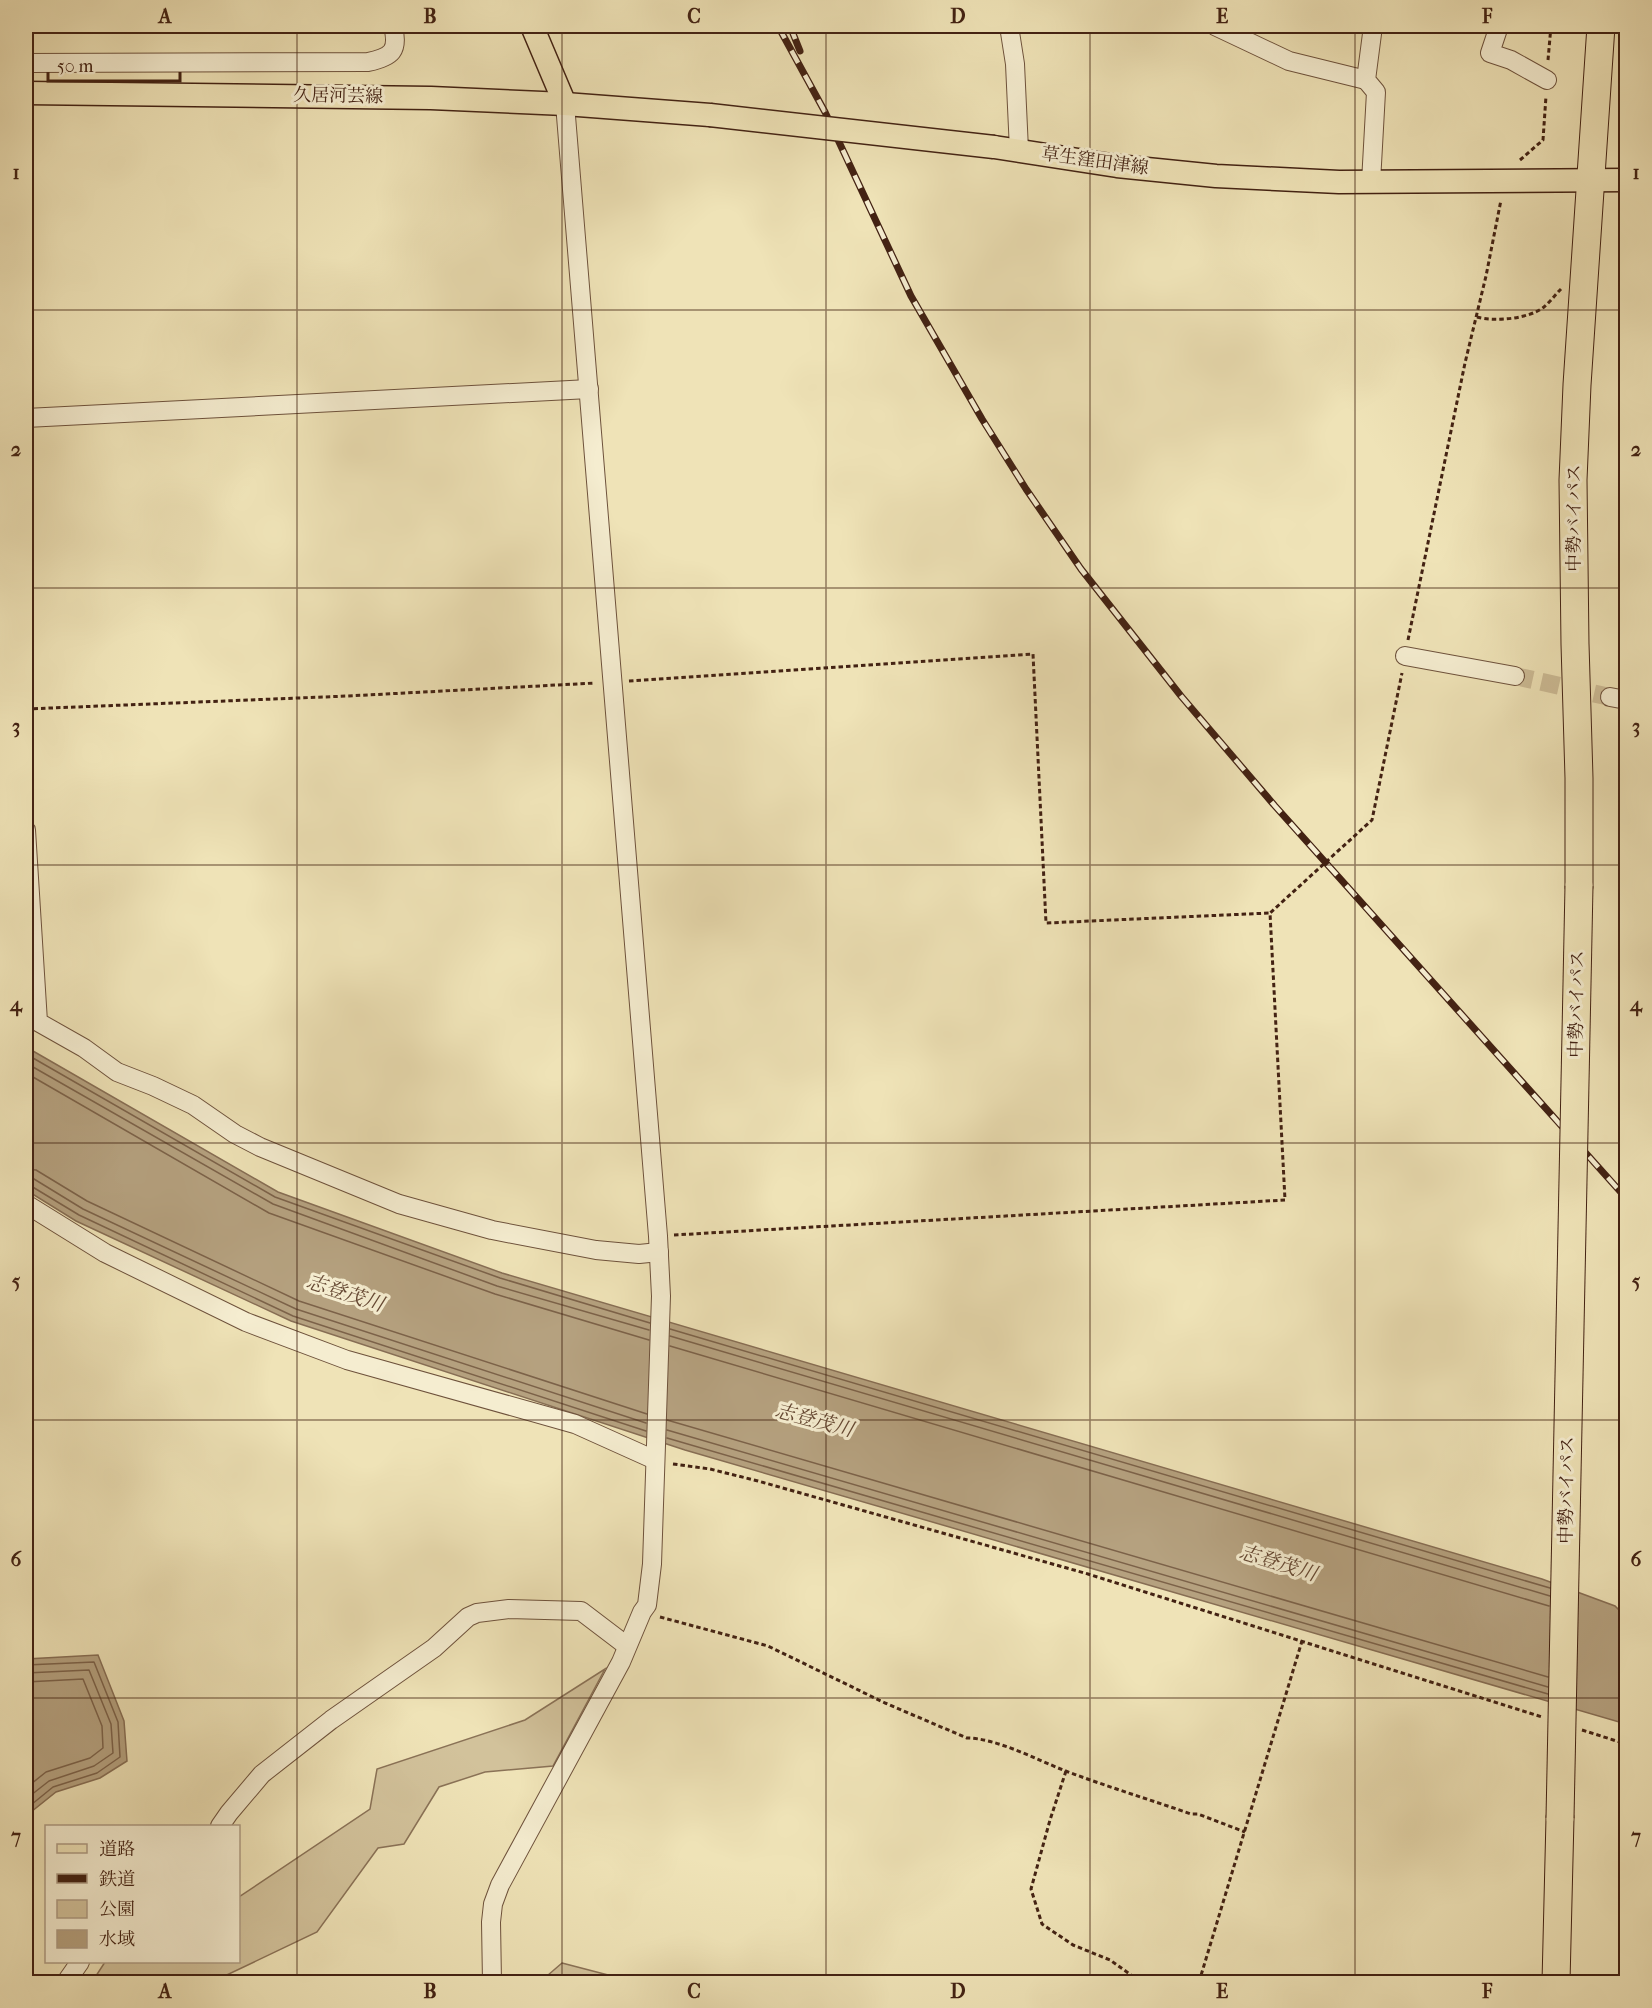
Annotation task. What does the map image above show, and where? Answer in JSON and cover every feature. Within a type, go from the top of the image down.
[{"type":"highway","name":"中勢バイパス","points":[[1556,1983],[1579,886],[1573,480],[1601,26]]},
{"type":"main road","points":[[532,26],[565,104]]},
{"type":"main road","name":"久居河芸線","points":[[26,93],[431,98],[565,104]]},
{"type":"main road","name":"草生窪田津線","points":[[565,104],[710,115],[1019,150],[1117,166],[1216,176],[1339,182],[1626,180]]},
{"type":"street","points":[[26,63],[368,62],[387,57],[391,53],[396,36],[393,26]]},
{"type":"street","points":[[1009,26],[1015,64],[1019,150]]},
{"type":"street","points":[[1215,26],[1289,62],[1366,80],[1376,92],[1371,182]]},
{"type":"street","points":[[1366,80],[1373,26]]},
{"type":"street","points":[[1499,26],[1490,52],[1511,60],[1546,80]]},
{"type":"street","points":[[492,1983],[491,1922],[493,1904],[500,1885],[621,1662],[647,1605],[652,1564],[661,1296],[658,1244],[565,104]]},
{"type":"street","points":[[26,418],[589,389]]},
{"type":"street","points":[[1405,656],[1515,675]]},
{"type":"street","points":[[26,830],[32,1022],[84,1048],[117,1072],[153,1086],[193,1106],[235,1134],[260,1147],[399,1204],[492,1230],[596,1250],[639,1254],[658,1244]]},
{"type":"street","points":[[26,1204],[105,1253],[246,1322],[347,1360],[575,1424],[655,1456]]},
{"type":"street","points":[[221,1825],[262,1774],[330,1720],[434,1648],[468,1617],[477,1613],[509,1609],[581,1611],[627,1646]]},
{"type":"street","points":[[66,1983],[79,1963]]},
{"type":"path","points":[[26,710],[613,682],[1033,654],[1046,923],[1270,913],[1372,820],[1465,363],[1477,317],[1505,180],[1518,162],[1543,140],[1551,26]]},
{"type":"path","points":[[1477,317],[1489,320],[1531,314],[1545,306],[1564,285]]},
{"type":"path","points":[[658,1244],[1285,1200],[1270,913]]},
{"type":"path","points":[[655,1456],[932,1529],[1088,1574],[1548,1719]]},
{"type":"path","points":[[642,1612],[768,1646],[885,1703],[967,1738],[975,1738],[1015,1750],[1066,1771],[1245,1832]]},
{"type":"path","points":[[1199,1983],[1302,1641]]},
{"type":"path","points":[[1582,1730],[1626,1744]]},
{"type":"path","points":[[1066,1771],[1050,1820],[1032,1889],[1042,1924],[1073,1945],[1110,1960],[1141,1983]]},
{"type":"green space","points":[[605,1669],[553,1766],[485,1772],[439,1787],[404,1844],[378,1848],[317,1932],[212,1982],[92,1982],[104,1963],[240,1963],[240,1896],[370,1809],[377,1769],[525,1720]]},
{"type":"green space","points":[[562,1963],[635,1982],[540,1982]]},
{"type":"water","name":"志登茂川","points":[[26,1047],[278,1192],[502,1273],[1542,1579],[1615,1606],[1626,1617],[1626,1724],[685,1450],[291,1321],[76,1221],[26,1190]]},
{"type":"water","points":[[98,1655],[124,1721],[127,1761],[100,1778],[56,1792],[26,1816],[26,1659]]},
{"type":"tunnel","points":[[1515,676],[1610,697]]},
{"type":"railway","points":[[778,26],[825,112],[911,296],[982,419],[1026,489],[1081,569],[1181,696],[1275,806],[1626,1198]]},
{"type":"railway","points":[[790,26],[800,51]]}]
